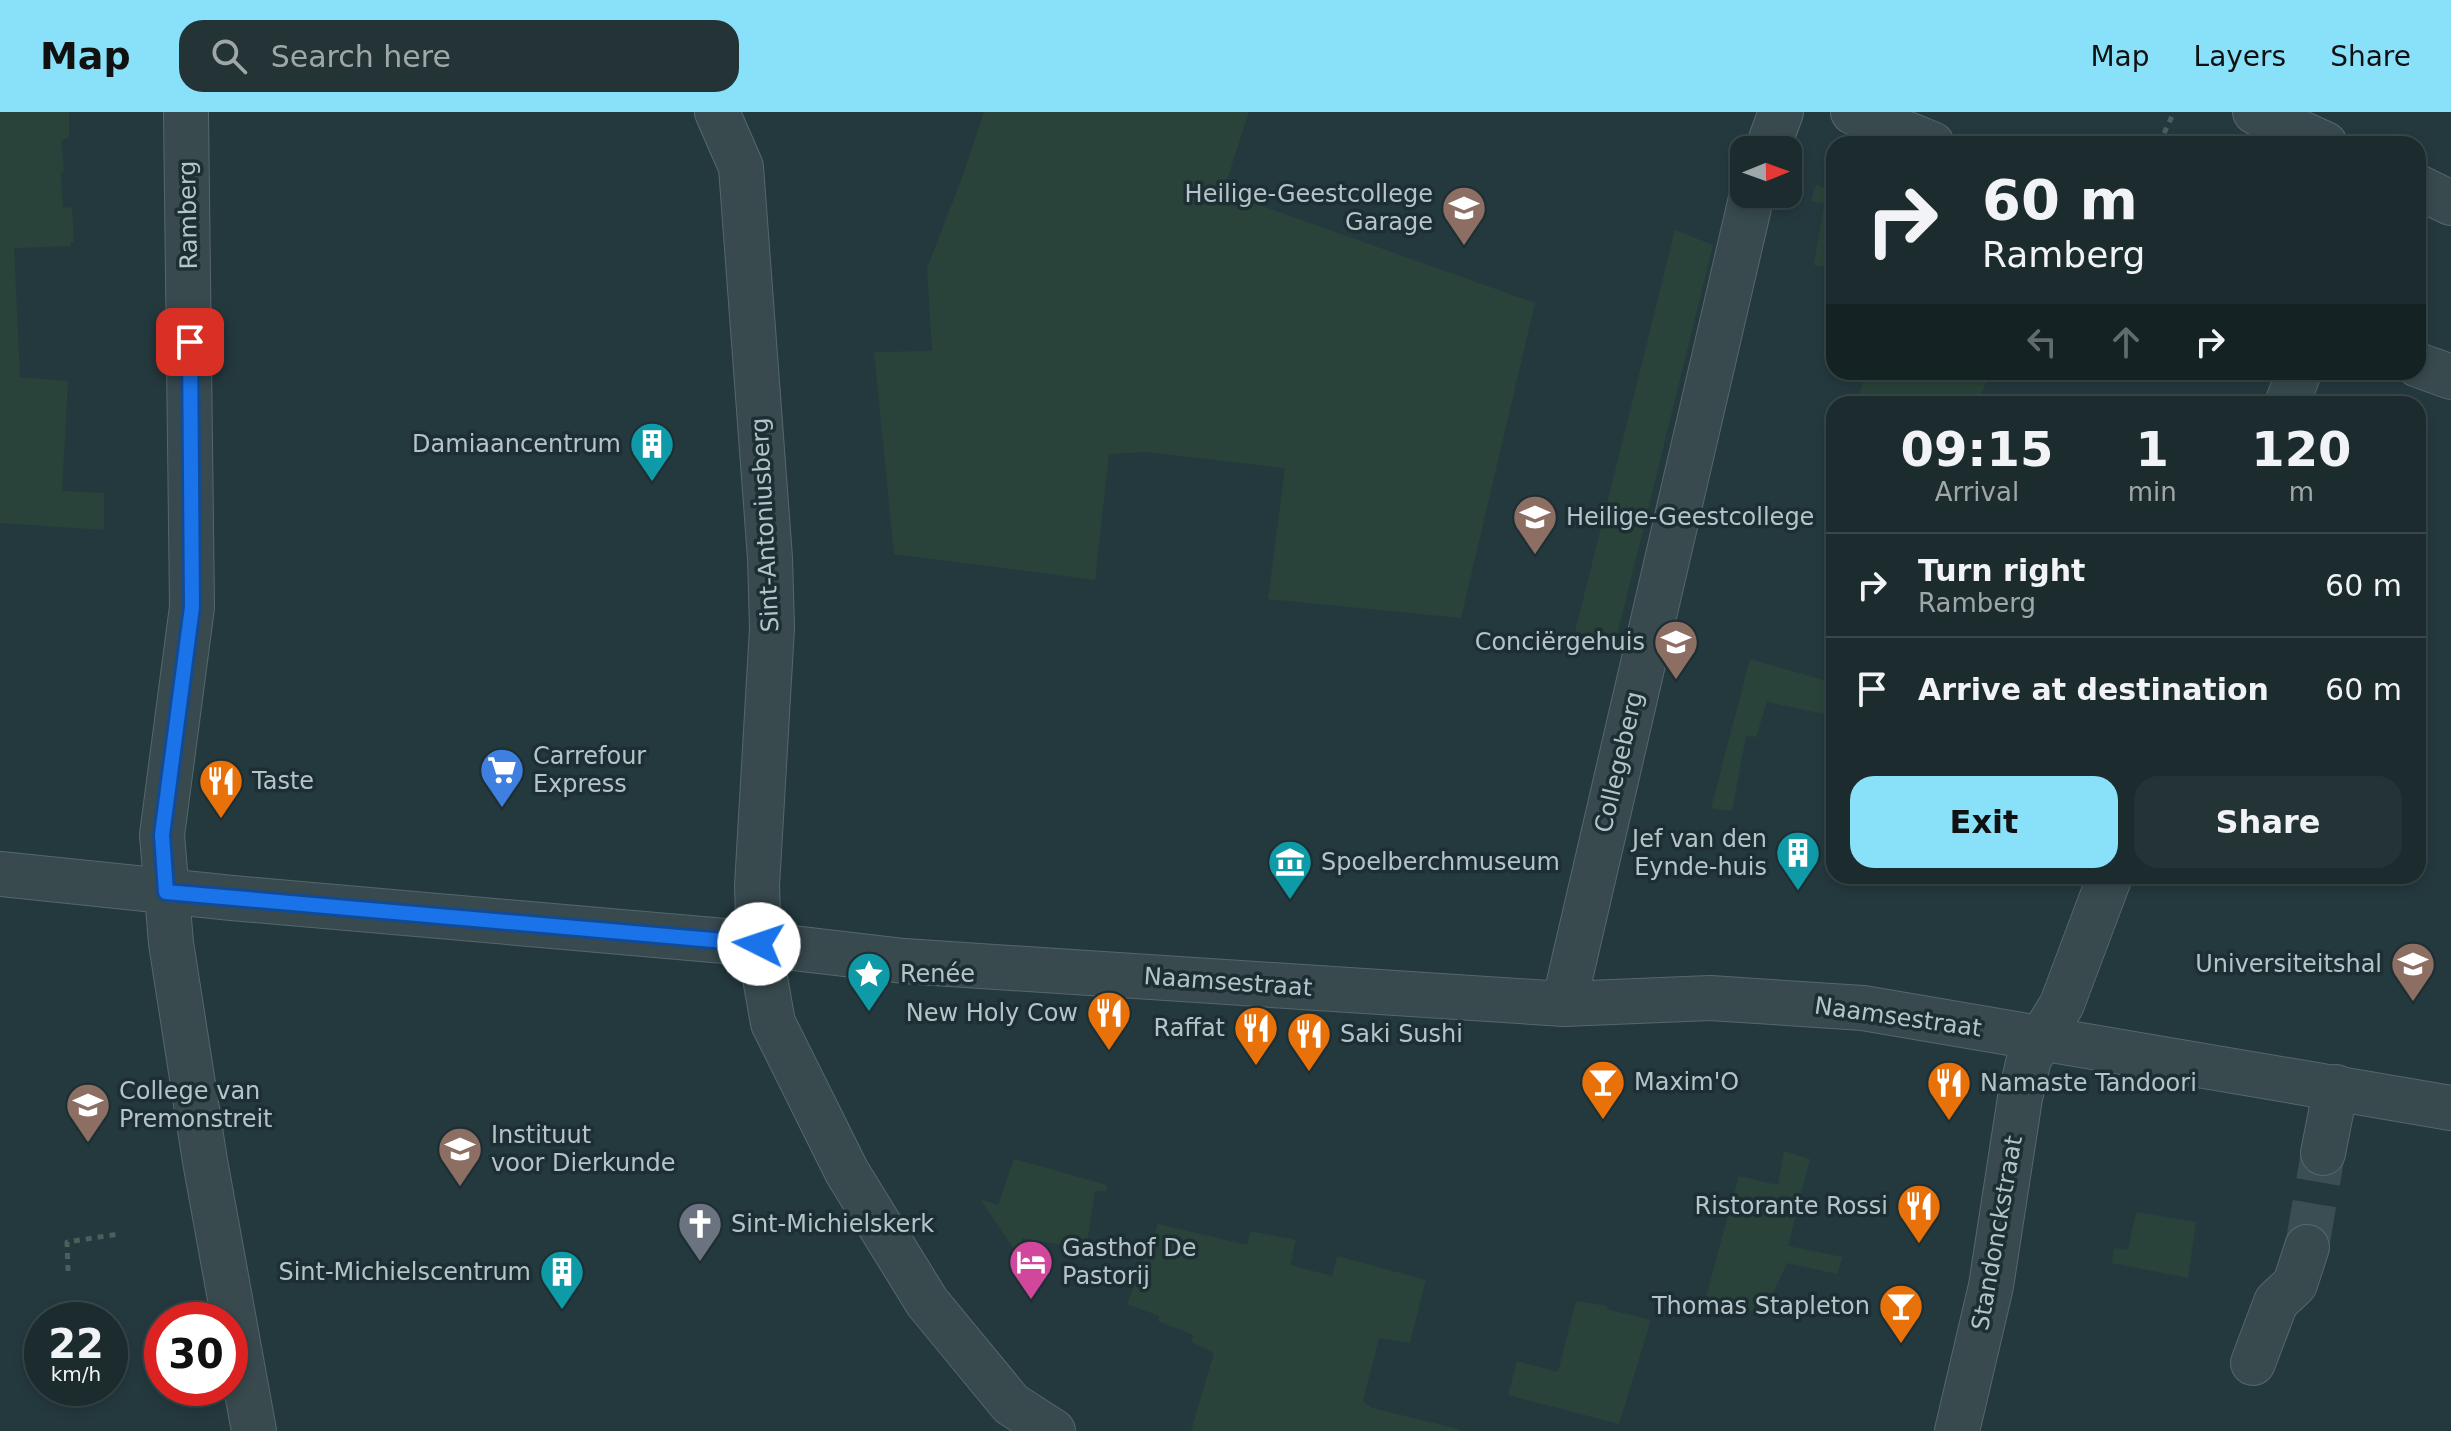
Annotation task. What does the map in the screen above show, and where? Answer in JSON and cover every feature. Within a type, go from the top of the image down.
[{"type":"street","name":"Ramberg","points":[[186,112],[192,607],[162,835],[171,943],[205,1161],[254,1431]]},
{"type":"street","name":"Sint-Antoniusberg","points":[[717,112],[741,167],[770,558],[772,628],[757,886],[759,944],[773,1023],[847,1172],[927,1302],[1011,1404],[1053,1431]]},
{"type":"street","points":[[1772,136],[1781,112]]},
{"type":"street","points":[[1853,112],[1912,136]]},
{"type":"street","points":[[2255,112],[2308,136]]},
{"type":"street","points":[[2426,191],[2451,203]]},
{"type":"street","name":"Collegeberg","points":[[1564,1004],[1749,208]]},
{"type":"street","points":[[2426,368],[2451,377]]},
{"type":"street","name":"Naamsestraat","points":[[0,874],[166,892],[759,944],[904,961],[1564,1004],[1710,998],[1863,1008],[2451,1108]]},
{"type":"street","name":"Standonckstraat","points":[[1957,1431],[1991,1286],[2020,1098],[2029,1059],[2062,1004],[2107,884]]},
{"type":"street","points":[[2323,1153],[2336,1087]]},
{"type":"street","points":[[2253,1363],[2276,1302],[2295,1284],[2307,1247]]},
{"type":"path","points":[[2163,136],[2174,112]]},
{"type":"path","points":[[68,1271],[67,1242],[119,1234]]},
{"type":"green space","points":[[0,112],[69,112],[69,138],[61,140],[64,171],[61,176],[63,208],[72,207],[74,242],[71,246],[14,248],[20,377],[68,381],[62,491],[104,493],[104,530],[0,523]]},
{"type":"green space","points":[[984,112],[1249,112],[1223,192],[1535,303],[1461,618],[1268,599],[1285,468],[1145,452],[1109,454],[1095,580],[894,554],[874,352],[932,351],[927,268]]},
{"type":"green space","points":[[1816,185],[1826,188],[1826,267],[1814,265],[1824,204],[1811,201]]},
{"type":"green space","points":[[1675,230],[1713,245],[1615,644],[1575,632]]},
{"type":"green space","points":[[1864,380],[1987,380],[1980,396],[1858,396]]},
{"type":"green space","points":[[1750,659],[1826,681],[1826,714],[1767,702],[1756,737],[1746,736],[1732,811],[1711,808]]},
{"type":"green space","points":[[1784,1151],[1810,1159],[1788,1246],[1843,1257],[1837,1274],[1787,1263],[1763,1315],[1706,1296],[1739,1176],[1778,1185]]},
{"type":"green space","points":[[1014,1159],[1107,1185],[1106,1191],[1095,1191],[1086,1249],[1022,1238],[1018,1255],[980,1199],[998,1205]]},
{"type":"green space","points":[[2136,1212],[2196,1222],[2188,1278],[2112,1263],[2114,1248],[2128,1250]]},
{"type":"green space","points":[[1158,1224],[1247,1245],[1250,1231],[1296,1240],[1290,1265],[1332,1276],[1337,1256],[1426,1280],[1410,1343],[1379,1338],[1363,1401],[1372,1408],[1459,1431],[1191,1431],[1214,1353],[1192,1342],[1193,1335],[1158,1321],[1159,1316],[1127,1304]]},
{"type":"green space","points":[[1576,1301],[1607,1306],[1607,1309],[1651,1320],[1619,1424],[1508,1395],[1517,1361],[1558,1372]]},
{"type":"tunnel","points":[[2307,1247],[2323,1153]]},
{"type":"place","name":"Heilige-Geestcollege Garage","points":[[1464,247]]},
{"type":"place","name":"Damiaancentrum","points":[[652,483]]},
{"type":"place","name":"Heilige-Geestcollege","points":[[1535,556]]},
{"type":"place","name":"Conciërgehuis","points":[[1676,681]]},
{"type":"place","name":"Carrefour Express","points":[[502,809]]},
{"type":"place","name":"Taste","points":[[221,820]]},
{"type":"place","name":"Jef van den Eynde-huis","points":[[1798,892]]},
{"type":"place","name":"Spoelberchmuseum","points":[[1290,901]]},
{"type":"place","name":"Universiteitshal","points":[[2413,1003]]},
{"type":"place","name":"Renée","points":[[869,1013]]},
{"type":"place","name":"New Holy Cow","points":[[1109,1052]]},
{"type":"place","name":"Raffat","points":[[1256,1067]]},
{"type":"place","name":"Saki Sushi","points":[[1309,1073]]},
{"type":"place","name":"Maxim'O","points":[[1603,1121]]},
{"type":"place","name":"Namaste Tandoori","points":[[1949,1122]]},
{"type":"place","name":"College van Premonstreit","points":[[88,1144]]},
{"type":"place","name":"Instituut voor Dierkunde","points":[[460,1188]]},
{"type":"place","name":"Ristorante Rossi","points":[[1919,1245]]},
{"type":"place","name":"Sint-Michielskerk","points":[[700,1263]]},
{"type":"place","name":"Gasthof De Pastorij","points":[[1031,1301]]},
{"type":"place","name":"Sint-Michielscentrum","points":[[562,1311]]},
{"type":"place","name":"Thomas Stapleton","points":[[1901,1345]]},
{"type":"route","points":[[190,342],[192,607],[162,835],[166,892],[759,944]]}]
